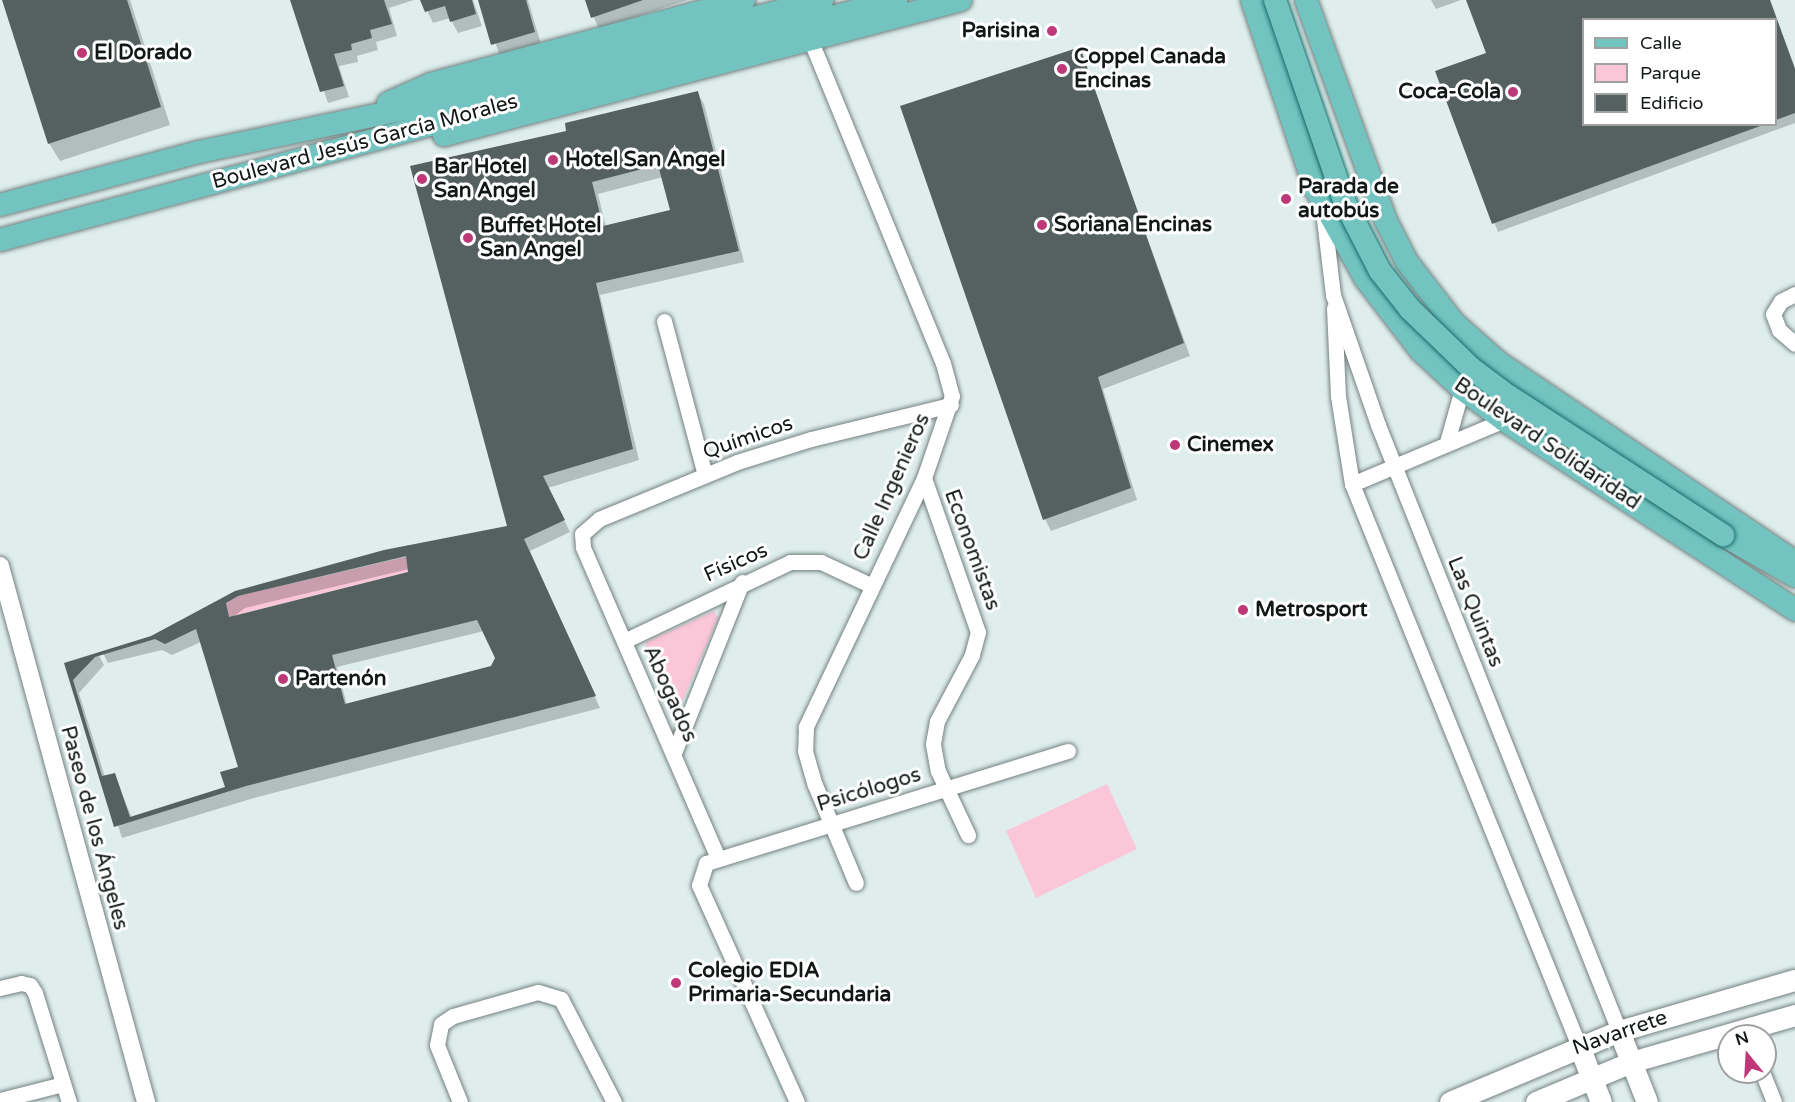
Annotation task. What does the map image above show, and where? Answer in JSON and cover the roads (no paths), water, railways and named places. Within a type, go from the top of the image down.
[{"type":"main road","points":[[355,117],[431,84],[744,0]]},
{"type":"main road","points":[[727,35],[823,0]]},
{"type":"main road","points":[[727,35],[896,0]]},
{"type":"main road","points":[[321,154],[391,145],[484,126],[961,0]]},
{"type":"main road","name":"Boulevard Solidaridad","points":[[1306,0],[1396,242],[1426,291],[1454,323],[1516,375],[1750,528],[1795,562]]},
{"type":"main road","points":[[1258,1],[1345,203],[1380,271],[1410,309],[1471,368],[1501,391],[1723,535],[1795,576]]},
{"type":"main road","name":"Boulevard Solidaridad","points":[[1258,1],[1286,110],[1322,202],[1347,249],[1395,321],[1462,389],[1504,420],[1795,610]]},
{"type":"main road","name":"Boulevard Jesús García Morales","points":[[0,205],[199,152],[355,117],[428,104],[727,35]]},
{"type":"main road","name":"Boulevard Jesús García Morales","points":[[0,240],[321,154],[727,35]]},
{"type":"main road","points":[[1286,110],[1309,95],[1339,91]]},
{"type":"main road","name":"Navarrete","points":[[1450,1102],[1618,1031],[1795,980]]},
{"type":"main road","name":"Navarrete","points":[[1771,1024],[1795,1015]]},
{"type":"main road","points":[[1618,1031],[1647,1102]]},
{"type":"main road","name":"Navarrete","points":[[1536,1102],[1631,1062],[1717,1040]]},
{"type":"main road","points":[[1579,1046],[1601,1102]]},
{"type":"street","name":"Calle Ingenieros","points":[[810,39],[950,384],[951,405],[924,478],[870,585],[806,727],[808,763],[856,883]]},
{"type":"street","name":"Las Quintas","points":[[1322,202],[1333,295],[1396,467],[1618,1031]]},
{"type":"street","points":[[1795,294],[1776,306],[1774,322],[1795,344]]},
{"type":"street","points":[[1333,295],[1338,396],[1352,484],[1579,1046]]},
{"type":"street","points":[[664,321],[705,475]]},
{"type":"street","points":[[1448,442],[1462,389]]},
{"type":"street","name":"Químicos","points":[[583,547],[582,534],[598,519],[705,475],[811,439],[951,405]]},
{"type":"street","points":[[1352,484],[1504,420]]},
{"type":"street","name":"Economistas","points":[[924,478],[978,632],[972,655],[934,733],[934,758],[968,835]]},
{"type":"street","name":"Abogados","points":[[583,547],[718,858]]},
{"type":"street","name":"Físicos","points":[[624,641],[770,569],[805,560],[840,570],[870,585]]},
{"type":"street","name":"Paseo de los Ángeles","points":[[0,566],[146,1102]]},
{"type":"street","points":[[674,753],[742,582]]},
{"type":"street","name":"Psicólogos","points":[[718,858],[1068,752]]},
{"type":"street","points":[[718,858],[701,869],[699,885],[797,1102]]},
{"type":"street","points":[[0,988],[30,986],[42,1011],[69,1102]]},
{"type":"street","points":[[460,1102],[437,1046],[441,1024],[453,1016],[538,992],[561,999],[614,1102]]},
{"type":"street","points":[[0,1100],[63,1084]]},
{"type":"street","points":[[1767,1084],[1774,1102]]},
{"type":"place","name":"Parisina","points":[[1052,31]]},
{"type":"place","name":"El Dorado","points":[[82,53]]},
{"type":"place","name":"Coppel Canada Encinas","points":[[1062,69]]},
{"type":"place","name":"Coca-Cola","points":[[1513,92]]},
{"type":"place","name":"Hotel San Angel","points":[[553,160]]},
{"type":"place","name":"Bar Hotel San Angel","points":[[422,179]]},
{"type":"place","name":"Parada de autobús","points":[[1286,199]]},
{"type":"place","name":"Soriana Encinas","points":[[1042,225]]},
{"type":"place","name":"Buffet Hotel San Angel","points":[[468,238]]},
{"type":"place","name":"Cinemex","points":[[1175,445]]},
{"type":"place","name":"Metrosport","points":[[1243,610]]},
{"type":"place","name":"Partenón","points":[[283,679]]},
{"type":"place","name":"Colegio EDIA Primaria-Secundaria","points":[[676,983]]}]
